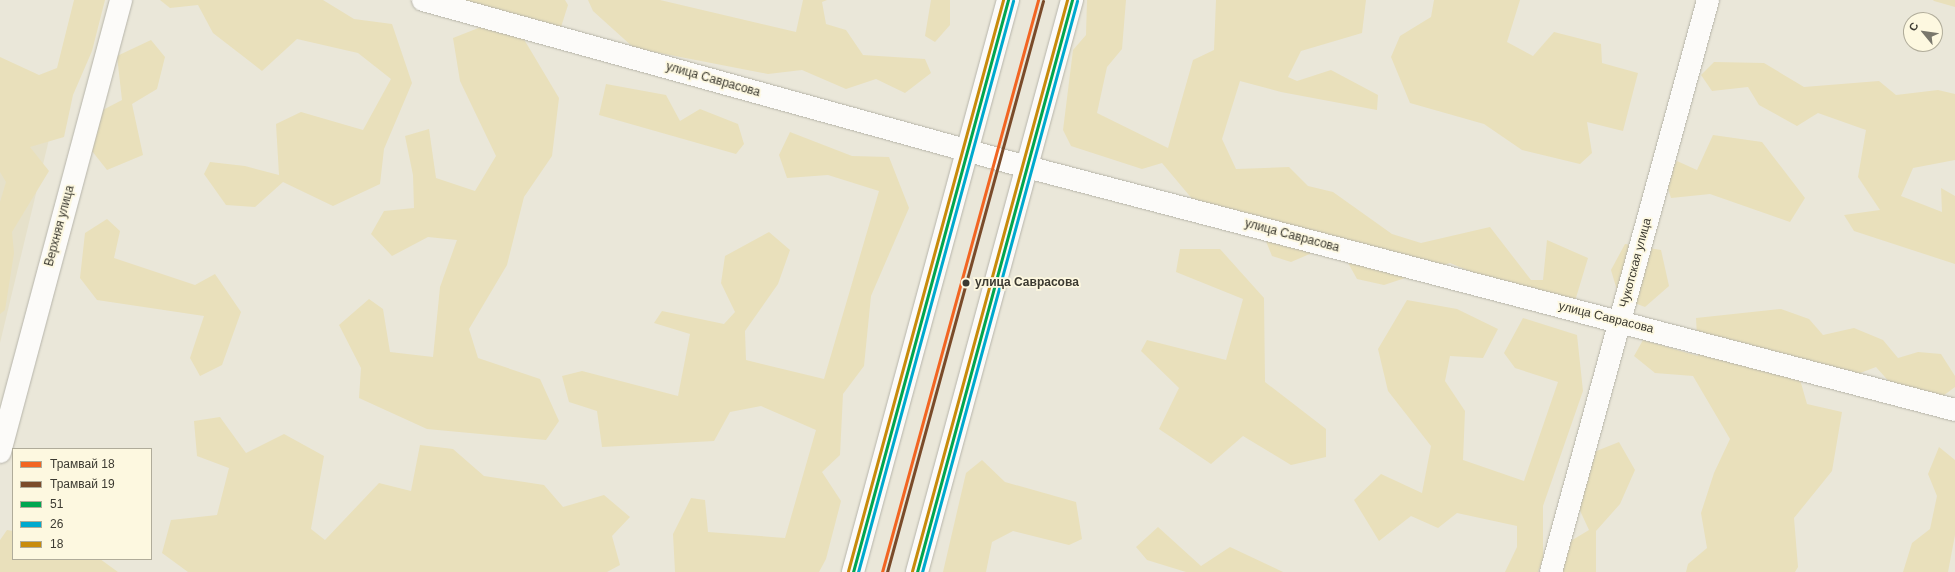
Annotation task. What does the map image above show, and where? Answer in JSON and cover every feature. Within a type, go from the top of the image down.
[{"type":"street","name":"Верхняя улица","points":[[0,452],[121,0]]},
{"type":"street","name":"улица Саврасова","points":[[423,0],[1027,166],[1955,410]]},
{"type":"street","points":[[854,572],[1008,0]]},
{"type":"street","points":[[917,572],[1072,0]]},
{"type":"street","name":"Чукотская улица","points":[[1551,572],[1708,0]]},
{"type":"shaded area","points":[[74,0],[105,0],[92,51],[73,95],[64,137],[30,147],[49,171],[12,232],[14,253],[5,310],[0,314],[0,202],[6,182],[0,172],[0,57],[39,75],[57,68]]},
{"type":"shaded area","points":[[160,0],[323,0],[354,19],[392,24],[412,83],[384,149],[380,184],[333,206],[283,182],[255,207],[226,205],[204,174],[210,162],[245,166],[279,175],[276,124],[301,112],[363,130],[391,79],[358,53],[297,39],[262,71],[213,33],[198,5],[170,8]]},
{"type":"shaded area","points":[[427,0],[565,0],[568,5],[561,27]]},
{"type":"shaded area","points":[[588,0],[660,0],[796,32],[803,0],[827,0],[822,2],[826,24],[846,30],[863,55],[925,59],[931,73],[905,93],[876,79],[846,89],[802,70],[768,74],[634,48],[593,11]]},
{"type":"shaded area","points":[[931,0],[950,0],[950,25],[935,42],[925,36]]},
{"type":"shaded area","points":[[1087,0],[1126,0],[1122,49],[1107,67],[1097,113],[1168,148],[1193,60],[1214,50],[1216,0],[1366,0],[1362,33],[1301,51],[1288,77],[1297,81],[1331,70],[1378,95],[1377,110],[1281,92],[1240,81],[1222,139],[1236,169],[1289,167],[1308,186],[1333,192],[1392,234],[1421,243],[1490,227],[1531,280],[1543,280],[1547,240],[1588,258],[1575,301],[1507,287],[1450,263],[1384,285],[1357,279],[1347,261],[1319,250],[1291,262],[1272,256],[1257,219],[1199,207],[1162,163],[1142,169],[1071,146],[1063,130],[1073,50],[1086,35]]},
{"type":"shaded area","points":[[1434,0],[1520,0],[1507,42],[1533,56],[1554,32],[1601,44],[1602,63],[1638,73],[1623,131],[1587,122],[1592,153],[1580,164],[1522,150],[1484,124],[1410,103],[1391,57],[1400,36],[1431,17]]},
{"type":"shaded area","points":[[1933,0],[1955,0],[1955,7],[1934,1]]},
{"type":"shaded area","points":[[486,25],[522,36],[559,98],[552,156],[524,197],[507,265],[469,329],[478,358],[540,379],[559,421],[546,440],[427,429],[359,398],[361,368],[339,325],[369,299],[383,309],[390,352],[433,357],[440,287],[457,240],[428,237],[392,256],[371,234],[384,211],[414,208],[413,175],[405,136],[429,129],[436,178],[475,191],[496,156],[460,81],[453,38]]},
{"type":"shaded area","points":[[151,40],[165,57],[157,89],[132,104],[143,155],[107,170],[88,146],[97,113],[122,100],[117,56]]},
{"type":"shaded area","points":[[1714,62],[1764,63],[1804,87],[1879,81],[1896,95],[1938,90],[1955,94],[1955,160],[1913,168],[1901,196],[1942,212],[1941,188],[1955,196],[1955,264],[1854,231],[1844,215],[1880,210],[1858,177],[1866,130],[1818,113],[1797,126],[1759,105],[1748,87],[1712,91],[1701,75]]},
{"type":"shaded area","points":[[606,84],[666,95],[680,121],[700,109],[738,124],[744,144],[736,154],[599,115]]},
{"type":"shaded area","points":[[0,85],[58,102],[0,343]]},
{"type":"shaded area","points":[[790,132],[852,156],[889,157],[909,208],[871,296],[864,366],[843,394],[840,455],[822,472],[841,501],[826,559],[819,572],[675,572],[673,534],[691,498],[705,500],[708,532],[785,538],[816,430],[761,406],[730,412],[714,441],[602,447],[597,411],[569,402],[562,376],[582,371],[678,396],[690,334],[654,323],[662,311],[724,324],[735,312],[721,283],[725,256],[769,232],[790,250],[778,284],[745,331],[746,360],[824,379],[879,191],[828,175],[787,178],[779,155]]},
{"type":"shaded area","points":[[1713,135],[1762,142],[1805,198],[1790,222],[1710,194],[1671,198],[1665,179],[1677,161],[1697,170]]},
{"type":"shaded area","points":[[107,219],[120,231],[114,258],[195,285],[215,274],[241,312],[222,365],[200,376],[190,358],[204,316],[97,300],[80,278],[85,233]]},
{"type":"shaded area","points":[[1625,244],[1661,250],[1669,286],[1645,307],[1619,297],[1611,270]]},
{"type":"shaded area","points":[[1180,249],[1220,249],[1264,298],[1265,382],[1326,429],[1326,457],[1291,465],[1243,436],[1211,464],[1159,429],[1179,388],[1141,351],[1147,340],[1226,360],[1243,299],[1176,272]]},
{"type":"shaded area","points":[[1407,300],[1457,309],[1498,329],[1483,358],[1450,356],[1445,381],[1465,411],[1463,460],[1524,481],[1558,382],[1515,368],[1504,353],[1523,318],[1577,335],[1583,391],[1543,506],[1543,559],[1538,572],[1505,572],[1517,547],[1517,526],[1457,513],[1438,528],[1411,516],[1379,541],[1354,500],[1381,474],[1422,493],[1431,446],[1388,391],[1378,349]]},
{"type":"shaded area","points":[[1781,309],[1809,319],[1823,335],[1854,328],[1883,340],[1898,358],[1918,352],[1941,354],[1955,376],[1955,387],[1928,407],[1909,404],[1876,367],[1831,384],[1799,376],[1807,404],[1842,412],[1832,471],[1794,518],[1798,567],[1795,572],[1686,572],[1688,564],[1707,548],[1701,513],[1714,473],[1730,439],[1693,376],[1655,373],[1634,356],[1643,340],[1698,356],[1696,318]]},
{"type":"shaded area","points":[[220,417],[246,453],[284,434],[324,456],[311,529],[325,540],[379,483],[411,491],[420,445],[453,449],[484,476],[544,485],[563,507],[604,495],[630,517],[612,536],[620,565],[607,572],[188,572],[162,553],[171,520],[217,515],[229,468],[197,456],[194,421]]},
{"type":"shaded area","points":[[1619,442],[1635,470],[1620,504],[1596,531],[1596,572],[1554,572],[1564,545],[1589,530],[1576,502],[1589,454]]},
{"type":"shaded area","points":[[1939,447],[1955,460],[1955,535],[1948,572],[1903,572],[1912,543],[1930,529],[1937,496],[1928,474]]},
{"type":"shaded area","points":[[982,460],[1005,482],[1076,502],[1082,539],[1069,545],[1013,531],[992,542],[986,572],[943,572],[966,473]]},
{"type":"shaded area","points":[[1158,527],[1201,566],[1230,547],[1283,572],[1186,572],[1147,560],[1136,547]]},
{"type":"shaded area","points":[[7,530],[12,531],[12,560],[101,560],[118,572],[0,572],[0,540]]},
{"type":"tram line","name":"18","points":[[882,572],[1038,0]]},
{"type":"tram line","name":"19","points":[[887,572],[1043,1]]},
{"type":"transit line","name":"18","points":[[848,571],[1003,0]]},
{"type":"transit line","name":"51","points":[[853,572],[1008,0]]},
{"type":"transit line","name":"18","points":[[912,571],[1067,0]]},
{"type":"transit line","name":"51","points":[[917,572],[1072,0]]},
{"type":"transit line","name":"26","points":[[858,572],[1013,1]]},
{"type":"transit line","name":"26","points":[[922,572],[1077,1]]},
{"type":"place","name":"улица Саврасова","points":[[966,283]]}]
